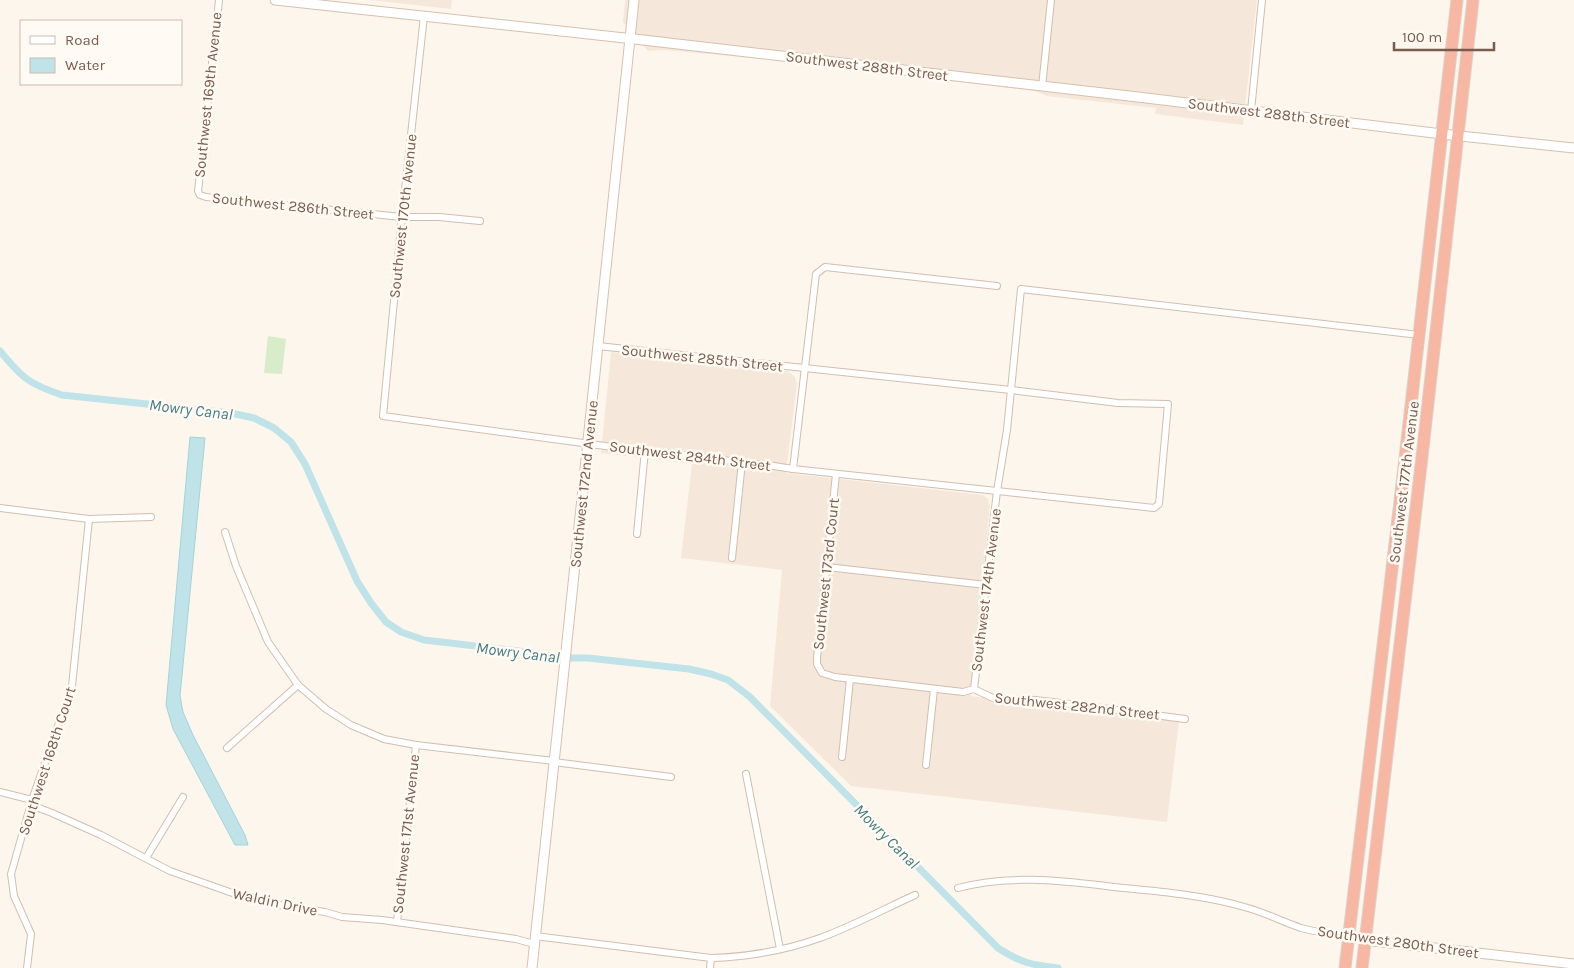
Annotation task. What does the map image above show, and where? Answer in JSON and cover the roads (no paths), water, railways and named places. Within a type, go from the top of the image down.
[{"type":"highway","name":"Southwest 177th Avenue","points":[[1345,968],[1457,0]]},
{"type":"highway","name":"Southwest 177th Avenue","points":[[1362,968],[1473,0]]},
{"type":"highway","points":[[1373,726],[1386,749]]},
{"type":"street","name":"Southwest 169th Avenue","points":[[198,191],[219,0]]},
{"type":"street","name":"Southwest 288th Street","points":[[275,0],[1574,148]]},
{"type":"street","name":"Southwest 172nd Avenue","points":[[532,968],[634,0]]},
{"type":"street","points":[[1042,87],[1051,0]]},
{"type":"street","points":[[1251,111],[1262,0]]},
{"type":"street","name":"Southwest 170th Avenue","points":[[383,416],[424,16]]},
{"type":"street","name":"Southwest 286th Street","points":[[198,191],[200,195],[206,197],[402,217],[438,217],[480,221]]},
{"type":"street","points":[[793,469],[816,274],[824,267],[997,286]]},
{"type":"street","name":"Southwest 174th Avenue","points":[[974,689],[997,491],[1007,430],[1021,289],[1419,334]]},
{"type":"street","name":"Southwest 285th Street","points":[[598,346],[1011,390]]},
{"type":"street","name":"Southwest 284th Street","points":[[383,416],[587,444],[836,474],[1154,508],[1159,504],[1168,404],[1118,403],[1011,390]]},
{"type":"street","points":[[637,534],[645,450]]},
{"type":"street","points":[[732,558],[742,462]]},
{"type":"street","name":"Southwest 173rd Court","points":[[822,673],[817,658],[836,474]]},
{"type":"street","points":[[0,508],[89,519],[152,517]]},
{"type":"street","name":"Southwest 168th Court","points":[[27,968],[31,934],[14,896],[12,874],[32,803],[72,686],[89,519]]},
{"type":"street","points":[[225,532],[236,566],[268,642],[298,685],[326,709],[351,725],[384,739],[416,745],[671,776]]},
{"type":"street","points":[[827,567],[986,585]]},
{"type":"street","name":"Southwest 282nd Street","points":[[822,673],[835,677],[934,689],[964,692],[974,689],[993,698],[1079,704],[1185,719]]},
{"type":"street","points":[[842,757],[850,679]]},
{"type":"street","points":[[227,748],[298,685]]},
{"type":"street","points":[[926,765],[934,689]]},
{"type":"street","name":"Southwest 171st Avenue","points":[[397,922],[416,745]]},
{"type":"street","points":[[746,774],[780,949]]},
{"type":"street","points":[[0,792],[32,803]]},
{"type":"street","points":[[146,858],[183,797]]},
{"type":"street","name":"Waldin Drive","points":[[32,803],[170,871],[241,896],[272,904],[325,912],[342,917],[397,922],[516,940],[534,940]]},
{"type":"street","name":"Southwest 280th Street","points":[[958,888],[978,883],[1047,880],[1180,894],[1249,908],[1315,931],[1365,940],[1574,964]]},
{"type":"street","points":[[534,940],[711,958],[736,957],[780,949],[820,938],[915,895]]},
{"type":"street","points":[[710,968],[711,958]]},
{"type":"water","points":[[190,437],[205,438],[180,696],[183,712],[193,735],[245,835],[248,845],[235,845],[173,729],[166,705]]},
{"type":"waterway","name":"Mowry Canal","points":[[0,351],[14,368],[27,379],[62,395],[231,413],[254,418],[274,428],[291,442],[305,464],[357,581],[386,622],[401,632],[424,640],[527,652],[560,658],[588,658],[689,669],[728,680],[750,697],[998,948],[1013,957],[1027,962],[1058,968]]}]
